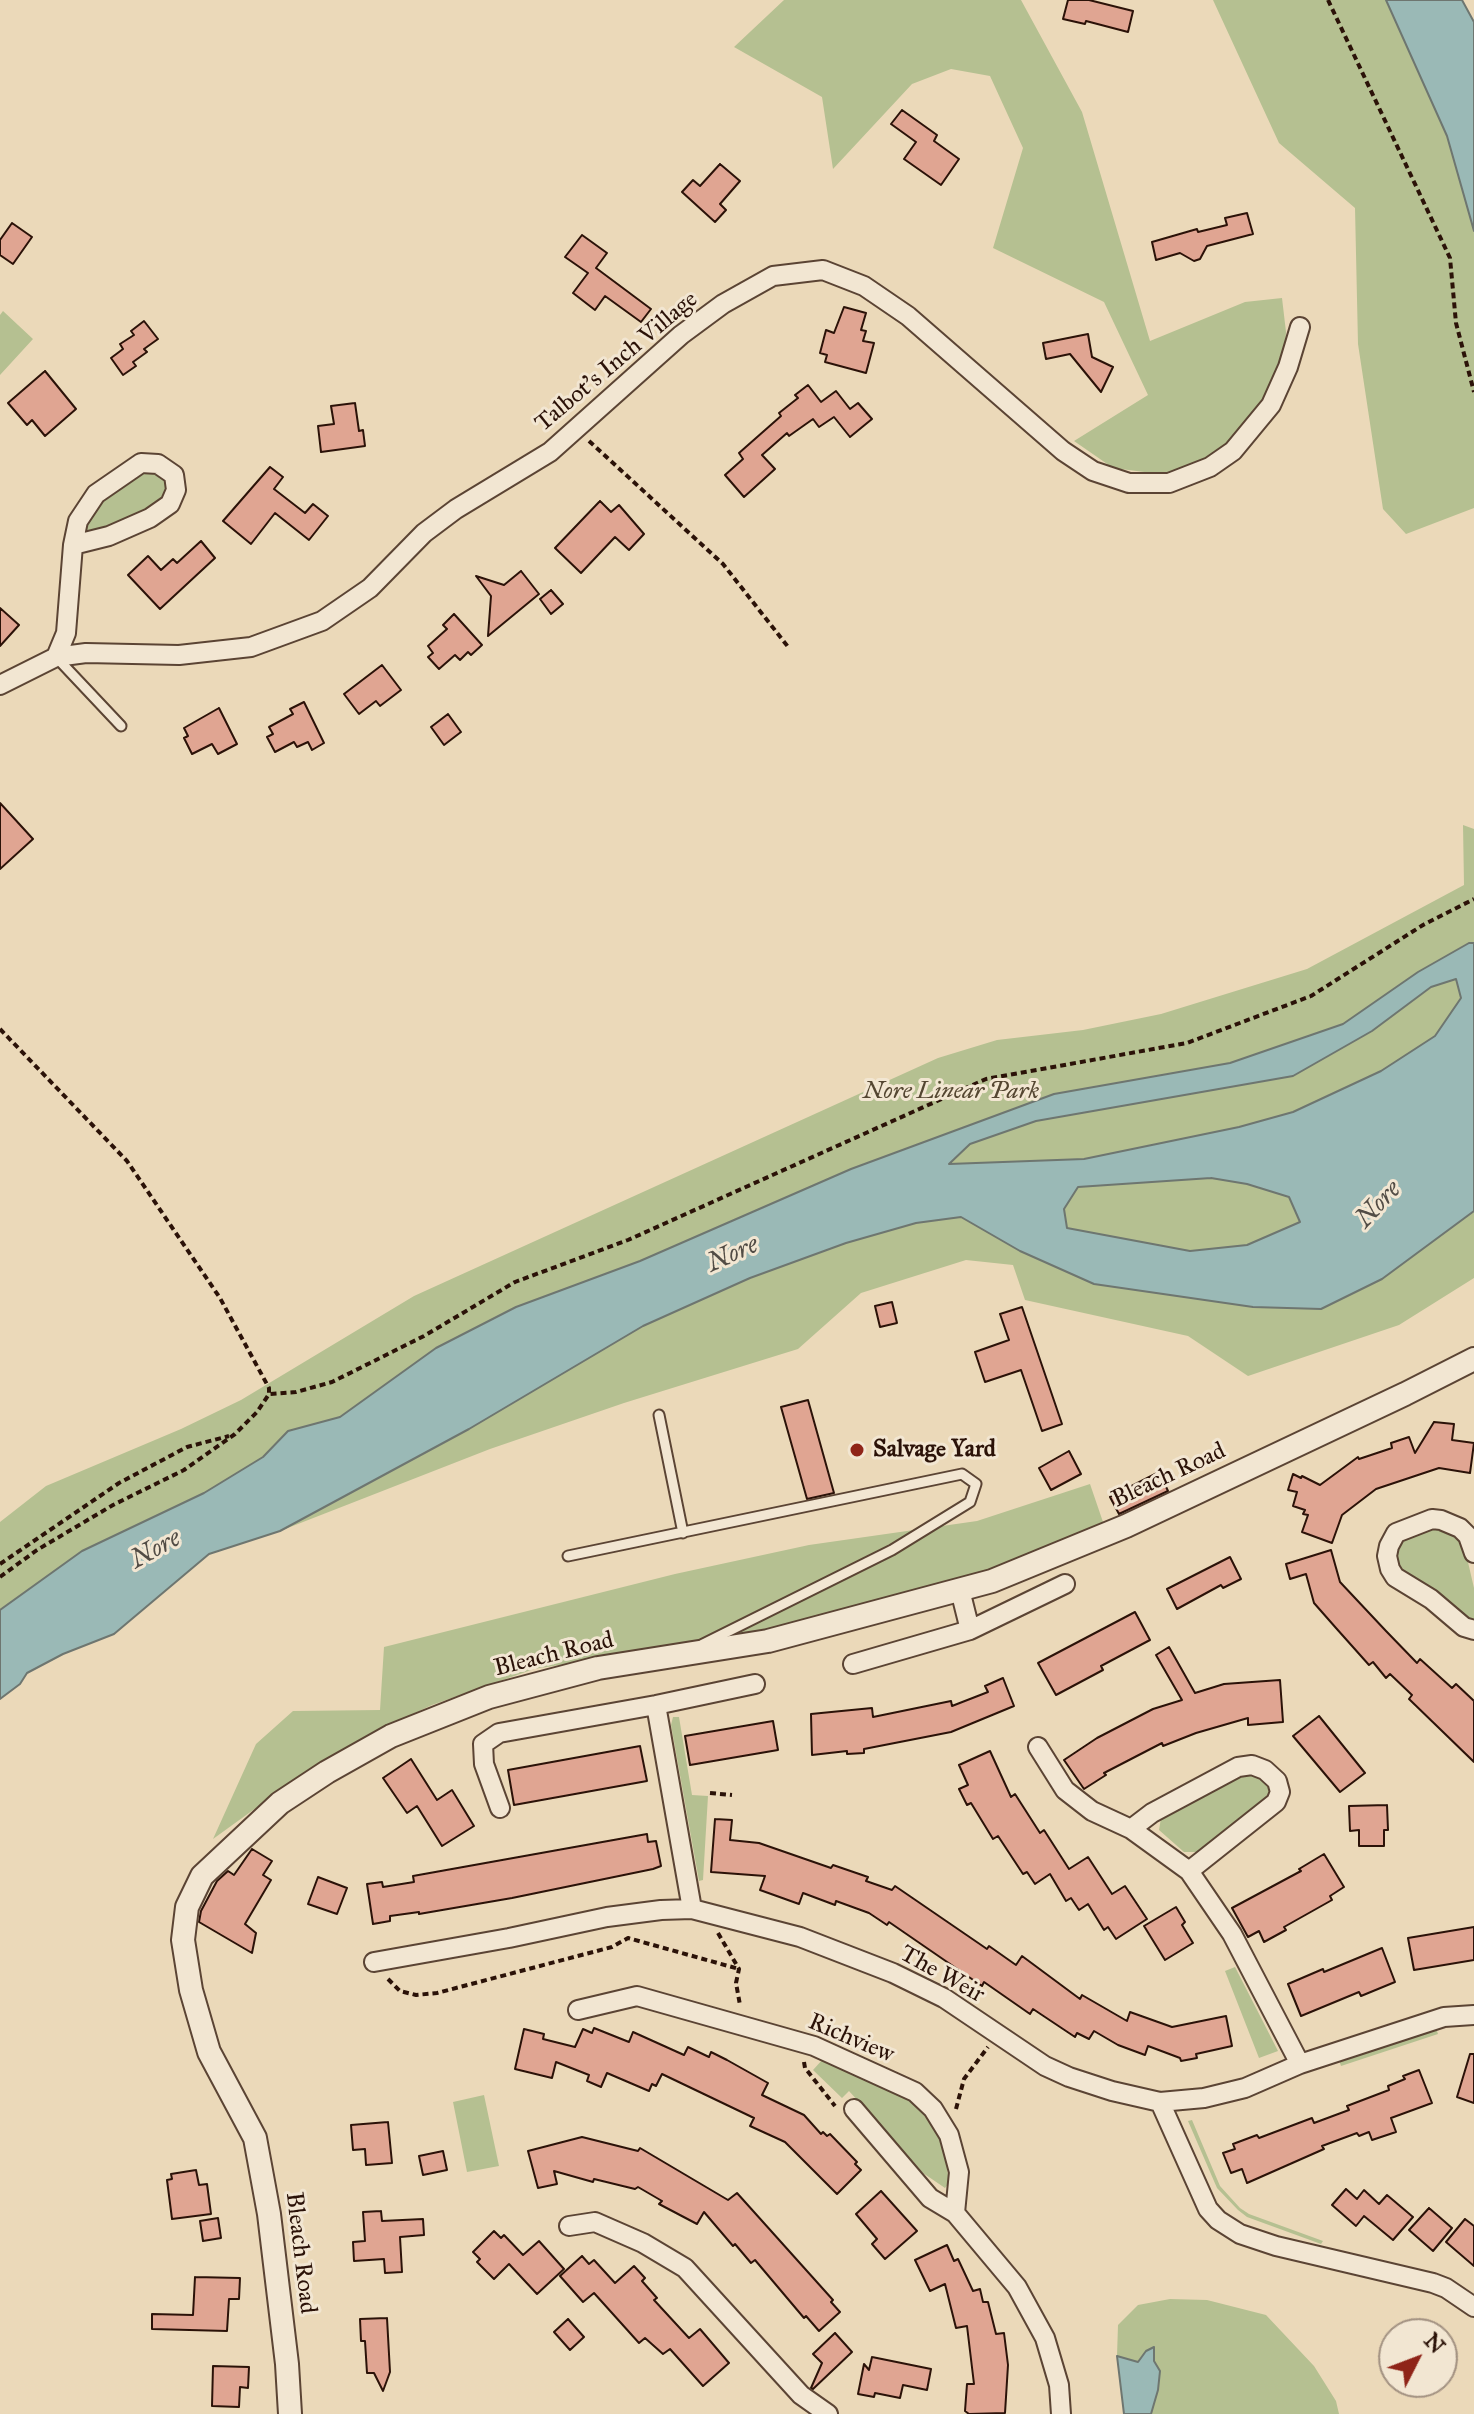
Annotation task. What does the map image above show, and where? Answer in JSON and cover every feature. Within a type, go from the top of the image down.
[{"type":"street","name":"Talbot's Inch Village","points":[[0,685],[56,657],[86,653],[179,655],[251,647],[322,621],[370,588],[441,520],[550,452],[681,335],[723,304],[773,276],[823,270],[864,286],[908,316],[1063,451],[1093,471],[1129,483],[1169,483],[1210,467],[1233,451],[1256,426],[1279,388],[1300,327]]},
{"type":"street","points":[[56,657],[66,633],[73,545],[78,521],[96,494],[141,463],[158,464],[174,475],[176,490],[170,504],[150,518],[109,536],[73,545]]},
{"type":"street","name":"Bleach Road","points":[[290,2414],[269,2214],[255,2138],[209,2052],[191,1990],[183,1940],[187,1907],[202,1876],[280,1803],[391,1736],[503,1694],[598,1668],[768,1641],[992,1581],[1126,1526],[1474,1359]]},
{"type":"street","points":[[1474,1553],[1468,1536],[1460,1528],[1432,1519],[1396,1533],[1387,1556],[1395,1577],[1431,1599],[1464,1627],[1474,1630]]},
{"type":"street","points":[[853,1664],[970,1630],[1065,1584]]},
{"type":"street","points":[[960,1590],[970,1630]]},
{"type":"street","points":[[500,1808],[484,1764],[483,1744],[499,1733],[755,1684]]},
{"type":"street","points":[[656,1705],[692,1909]]},
{"type":"street","points":[[1038,1747],[1065,1790],[1092,1811],[1131,1829],[1189,1871],[1232,1934],[1300,2064]]},
{"type":"street","points":[[1131,1829],[1152,1813],[1238,1767],[1252,1765],[1265,1770],[1277,1781],[1280,1792],[1276,1802],[1189,1871]]},
{"type":"street","name":"The Weir","points":[[374,1962],[607,1917],[692,1909],[800,1937],[893,1973],[944,1998],[1045,2066],[1112,2091],[1160,2102],[1204,2098],[1245,2088],[1300,2064],[1444,2017],[1474,2015]]},
{"type":"street","points":[[637,1996],[638,1977]]},
{"type":"street","name":"Richview","points":[[578,2010],[637,1996],[804,2043],[915,2092],[933,2109],[945,2128],[959,2172],[955,2213]]},
{"type":"street","points":[[1160,2102],[1208,2209],[1218,2220],[1240,2234],[1276,2246],[1433,2283],[1474,2307]]},
{"type":"street","points":[[854,2109],[930,2198],[955,2213],[1017,2287],[1045,2338],[1059,2385],[1061,2414]]},
{"type":"street","points":[[569,2226],[595,2222],[643,2243],[685,2268],[801,2395],[828,2414]]},
{"type":"lane","points":[[56,657],[121,726]]},
{"type":"lane","points":[[659,1415],[683,1533]]},
{"type":"lane","points":[[568,1556],[962,1474],[976,1484],[970,1502],[892,1550],[682,1655]]},
{"type":"path","points":[[1328,0],[1450,258],[1456,323],[1474,392]]},
{"type":"path","points":[[576,429],[723,564],[789,648]]},
{"type":"path","points":[[269,1394],[296,1392],[332,1382],[424,1336],[515,1282],[628,1240],[986,1079],[1187,1043],[1311,996],[1423,925],[1474,899]]},
{"type":"path","points":[[0,1029],[136,1173],[220,1298],[269,1388],[269,1394],[257,1412],[235,1434],[184,1470],[113,1505],[37,1550],[0,1577]]},
{"type":"path","points":[[0,1564],[119,1483],[187,1447],[235,1434]]},
{"type":"path","points":[[710,1793],[732,1795]]},
{"type":"path","points":[[718,1925],[718,1935],[739,1969],[736,1983],[741,2008]]},
{"type":"path","points":[[374,1962],[395,1988],[416,1995],[437,1993],[612,1947],[628,1938],[739,1969]]},
{"type":"path","points":[[945,2128],[954,2116],[964,2079],[996,2035]]},
{"type":"path","points":[[804,2043],[805,2068],[839,2113],[854,2109]]},
{"type":"green space","points":[[784,0],[1021,0],[1082,112],[1150,341],[1245,302],[1282,298],[1285,353],[1273,389],[1219,456],[1168,475],[1113,468],[1074,441],[1148,395],[1104,302],[993,248],[1023,148],[990,76],[951,69],[912,84],[833,169],[822,97],[734,47]]},
{"type":"green space","points":[[1213,0],[1386,0],[1447,136],[1474,231],[1474,508],[1406,534],[1383,509],[1358,344],[1355,208],[1279,143]]},
{"type":"green space","points":[[3,311],[33,339],[0,375],[0,315]]},
{"type":"green space","points":[[140,469],[153,470],[167,479],[169,491],[164,503],[147,514],[84,536],[88,517],[103,495]]},
{"type":"green space","name":"Nore Linear Park","points":[[1463,825],[1474,829],[1474,943],[1418,972],[1343,1024],[1230,1063],[1054,1094],[640,1261],[516,1307],[436,1348],[340,1417],[288,1431],[263,1457],[204,1493],[82,1551],[0,1610],[0,1522],[46,1486],[241,1400],[414,1296],[938,1058],[997,1040],[1083,1030],[1161,1014],[1307,969],[1464,885]]},
{"type":"green space","points":[[1456,978],[1461,998],[1435,1036],[1381,1071],[1293,1112],[1239,1127],[1084,1159],[948,1164],[970,1144],[1036,1121],[1293,1076],[1372,1031],[1432,987]]},
{"type":"green space","points":[[1211,1178],[1247,1184],[1289,1197],[1301,1222],[1247,1245],[1190,1251],[1067,1229],[1064,1209],[1078,1187]]},
{"type":"green space","points":[[1474,1211],[1474,1278],[1399,1325],[1248,1376],[1188,1336],[1025,1300],[1013,1265],[966,1260],[861,1293],[798,1349],[490,1449],[280,1531],[469,1429],[643,1326],[750,1277],[846,1243],[916,1223],[961,1217],[1020,1251],[1094,1284],[1253,1307],[1321,1309],[1382,1279]]},
{"type":"green space","points":[[1090,1484],[1103,1522],[965,1580],[769,1632],[534,1669],[432,1705],[364,1737],[278,1792],[213,1839],[256,1744],[293,1711],[380,1710],[384,1647],[675,1574],[809,1545],[977,1521]]},
{"type":"green space","points":[[1438,1526],[1456,1533],[1464,1545],[1474,1588],[1474,1620],[1467,1618],[1440,1593],[1400,1569],[1398,1547],[1404,1539]]},
{"type":"green space","points":[[673,1717],[679,1717],[692,1795],[708,1796],[703,1880],[699,1881],[671,1725]]},
{"type":"green space","points":[[1250,1772],[1269,1780],[1273,1797],[1197,1852],[1184,1852],[1159,1830],[1161,1818]]},
{"type":"green space","points":[[1235,1967],[1278,2051],[1259,2058],[1225,1971]]},
{"type":"green space","points":[[1436,2028],[1438,2034],[1341,2066],[1339,2060]]},
{"type":"green space","points":[[823,2059],[910,2100],[924,2110],[938,2134],[946,2159],[949,2183],[945,2188],[923,2173],[849,2091],[842,2098],[813,2070]]},
{"type":"green space","points":[[484,2095],[499,2166],[467,2172],[453,2102]]},
{"type":"green space","points":[[1192,2120],[1220,2186],[1240,2208],[1323,2241],[1321,2244],[1247,2217],[1238,2210],[1217,2188],[1188,2121]]},
{"type":"green space","points":[[1170,2299],[1207,2300],[1266,2315],[1314,2366],[1336,2401],[1339,2414],[1124,2414],[1117,2356],[1118,2325],[1138,2305]]},
{"type":"water","points":[[1386,0],[1462,0],[1474,22],[1474,231],[1447,136]]},
{"type":"water","name":"Nore","points":[[1474,943],[1474,1211],[1382,1279],[1321,1309],[1253,1307],[1094,1284],[1020,1251],[961,1217],[916,1223],[846,1243],[750,1278],[643,1326],[469,1429],[280,1531],[209,1554],[114,1634],[63,1654],[27,1673],[20,1684],[0,1699],[0,1610],[82,1551],[204,1493],[263,1457],[288,1431],[340,1417],[436,1348],[516,1307],[640,1261],[851,1169],[1054,1094],[1230,1063],[1343,1024],[1418,972]],"holes":[[[1456,979],[1461,998],[1435,1036],[1381,1071],[1293,1112],[1239,1127],[1084,1159],[949,1164],[970,1144],[1036,1121],[1293,1076],[1372,1031],[1431,987]],[[1211,1178],[1247,1184],[1289,1197],[1300,1222],[1247,1245],[1190,1251],[1067,1228],[1064,1209],[1078,1187]]]},
{"type":"water","points":[[1154,2347],[1154,2361],[1160,2371],[1151,2414],[1124,2414],[1117,2356],[1138,2362],[1146,2351]]},
{"type":"building","points":[[1068,0],[1089,0],[1133,11],[1128,32],[1086,21],[1085,24],[1063,19]]},
{"type":"building","points":[[902,110],[937,135],[934,141],[959,159],[941,185],[904,159],[916,142],[891,124]]},
{"type":"building","points":[[720,164],[740,181],[720,204],[726,210],[715,222],[682,192],[693,180],[700,186]]},
{"type":"building","points":[[1247,213],[1253,234],[1207,246],[1200,259],[1194,261],[1180,253],[1156,260],[1152,242],[1197,229],[1198,232],[1227,225],[1225,218]]},
{"type":"building","points":[[12,223],[32,237],[13,264],[0,255],[0,240]]},
{"type":"building","points":[[582,235],[607,253],[596,268],[651,309],[641,322],[605,296],[595,310],[573,293],[588,273],[565,257]]},
{"type":"building","points":[[844,307],[866,313],[861,330],[866,331],[863,341],[874,343],[866,373],[825,362],[827,355],[820,353],[826,330],[834,333]]},
{"type":"building","points":[[144,321],[158,339],[144,349],[147,352],[133,362],[136,366],[123,375],[111,358],[123,349],[120,344],[134,335],[131,331]]},
{"type":"building","points":[[1088,334],[1092,357],[1113,367],[1101,392],[1070,354],[1046,359],[1043,343]]},
{"type":"building","points":[[45,371],[76,409],[45,436],[32,420],[27,425],[8,403]]},
{"type":"building","points":[[808,385],[821,402],[836,391],[850,409],[858,403],[872,419],[850,437],[834,417],[819,427],[813,419],[789,436],[787,433],[762,455],[775,469],[744,497],[725,475],[743,459],[739,453],[781,416],[779,413],[798,398],[795,395]]},
{"type":"building","points":[[355,403],[359,431],[363,430],[365,446],[321,452],[318,426],[334,424],[331,406]]},
{"type":"building","points":[[270,467],[283,477],[274,489],[305,513],[313,504],[328,516],[309,540],[275,513],[251,544],[223,521]]},
{"type":"building","points":[[600,501],[611,512],[619,505],[644,534],[629,550],[615,537],[581,573],[555,548]]},
{"type":"building","points":[[201,541],[215,558],[160,609],[128,575],[148,556],[161,570],[173,559],[177,563]]},
{"type":"building","points":[[521,571],[539,594],[488,636],[491,596],[476,576],[504,585]]},
{"type":"building","points":[[551,590],[563,604],[551,614],[540,599]]},
{"type":"building","points":[[0,608],[19,625],[0,646]]},
{"type":"building","points":[[454,614],[482,645],[460,660],[455,655],[439,669],[428,657],[433,653],[428,646],[447,629],[443,625]]},
{"type":"building","points":[[382,665],[401,690],[380,706],[376,701],[359,714],[344,694]]},
{"type":"building","points":[[304,702],[324,743],[312,750],[308,742],[297,747],[294,742],[275,752],[267,737],[273,734],[269,727],[293,714],[290,709]]},
{"type":"building","points":[[219,708],[237,744],[218,754],[212,744],[192,754],[184,738],[188,736],[184,728]]},
{"type":"building","points":[[448,714],[461,732],[444,745],[431,727]]},
{"type":"building","points":[[0,803],[33,839],[0,869]]},
{"type":"building","points":[[892,1302],[897,1323],[880,1327],[875,1306]]},
{"type":"building","points":[[1022,1307],[1062,1424],[1042,1431],[1021,1370],[985,1382],[975,1352],[1009,1340],[1000,1314]]},
{"type":"building","points":[[808,1400],[834,1493],[807,1499],[781,1407]]},
{"type":"building","points":[[1434,1422],[1454,1424],[1452,1440],[1474,1443],[1470,1473],[1439,1468],[1376,1489],[1342,1515],[1332,1543],[1302,1532],[1308,1515],[1303,1514],[1305,1510],[1293,1506],[1297,1492],[1288,1490],[1293,1474],[1320,1485],[1358,1457],[1392,1448],[1391,1443],[1409,1437],[1415,1453]]},
{"type":"building","points":[[1069,1451],[1081,1474],[1051,1490],[1039,1468]]},
{"type":"building","points":[[1159,1472],[1168,1491],[1119,1514],[1110,1497]]},
{"type":"building","points":[[1331,1550],[1340,1582],[1386,1631],[1417,1663],[1420,1659],[1452,1688],[1456,1684],[1474,1701],[1474,1762],[1409,1699],[1412,1695],[1390,1674],[1386,1678],[1373,1662],[1369,1665],[1314,1603],[1306,1574],[1290,1579],[1286,1564]]},
{"type":"building","points":[[1230,1557],[1241,1579],[1223,1588],[1221,1585],[1177,1609],[1167,1589]]},
{"type":"building","points":[[1135,1612],[1150,1640],[1056,1695],[1038,1663]]},
{"type":"building","points":[[1169,1647],[1195,1693],[1224,1684],[1280,1680],[1283,1722],[1248,1725],[1248,1718],[1163,1746],[1162,1743],[1104,1773],[1106,1775],[1084,1789],[1064,1760],[1097,1738],[1153,1709],[1182,1700],[1156,1655]]},
{"type":"building","points":[[1003,1678],[1014,1706],[951,1732],[864,1749],[864,1753],[847,1754],[847,1751],[812,1755],[811,1714],[872,1708],[873,1717],[951,1701],[952,1706],[988,1692],[985,1686]]},
{"type":"building","points":[[1319,1716],[1365,1773],[1340,1792],[1293,1736]]},
{"type":"building","points":[[773,1721],[778,1750],[690,1765],[685,1736]]},
{"type":"building","points":[[640,1746],[647,1781],[514,1805],[508,1770]]},
{"type":"building","points":[[990,1751],[1011,1797],[1015,1794],[1040,1833],[1044,1830],[1069,1869],[1088,1857],[1112,1894],[1125,1886],[1147,1919],[1116,1939],[1108,1927],[1104,1930],[1088,1904],[1079,1910],[1071,1898],[1066,1901],[1050,1874],[1035,1884],[1027,1872],[1023,1874],[998,1836],[993,1839],[971,1803],[967,1805],[959,1789],[968,1785],[959,1765]]},
{"type":"building","points":[[411,1759],[437,1800],[452,1790],[474,1826],[442,1846],[417,1806],[407,1813],[383,1778]]},
{"type":"building","points":[[1387,1805],[1388,1830],[1384,1830],[1384,1846],[1359,1846],[1359,1830],[1350,1831],[1349,1806]]},
{"type":"building","points":[[715,1819],[732,1820],[730,1840],[759,1843],[831,1868],[833,1865],[868,1877],[866,1881],[892,1890],[895,1886],[987,1949],[989,1946],[1016,1965],[1022,1956],[1080,1999],[1082,1995],[1127,2021],[1130,2012],[1172,2027],[1226,2016],[1232,2046],[1196,2054],[1197,2058],[1181,2061],[1148,2046],[1145,2055],[1118,2045],[1094,2031],[1089,2039],[1077,2033],[1075,2037],[1033,2009],[1030,2014],[984,1982],[982,1986],[889,1922],[887,1925],[869,1913],[836,1901],[835,1905],[803,1893],[799,1904],[760,1890],[765,1876],[711,1872]]},
{"type":"building","points":[[647,1834],[648,1842],[656,1841],[661,1866],[653,1869],[512,1898],[390,1916],[390,1921],[373,1924],[367,1884],[382,1882],[383,1887],[414,1882],[413,1876]]},
{"type":"building","points":[[252,1849],[272,1861],[263,1875],[271,1880],[245,1924],[256,1933],[252,1953],[199,1922],[201,1911],[217,1881],[228,1871],[234,1875]]},
{"type":"building","points":[[1324,1854],[1344,1887],[1330,1896],[1332,1900],[1264,1942],[1259,1931],[1248,1937],[1232,1908],[1301,1871],[1299,1869]]},
{"type":"building","points":[[318,1877],[347,1888],[337,1914],[308,1904]]},
{"type":"building","points":[[1176,1907],[1193,1943],[1165,1960],[1144,1926]]},
{"type":"building","points":[[1474,1927],[1474,1960],[1414,1970],[1408,1938]]},
{"type":"building","points":[[1382,1948],[1395,1982],[1361,1996],[1359,1992],[1301,2016],[1288,1984]]},
{"type":"building","points":[[594,2028],[629,2042],[633,2032],[684,2055],[688,2047],[709,2057],[711,2052],[727,2060],[768,2083],[762,2095],[804,2115],[821,2134],[830,2134],[861,2170],[837,2194],[785,2142],[750,2126],[754,2118],[662,2074],[656,2086],[652,2084],[649,2091],[607,2073],[601,2087],[587,2081],[589,2075],[556,2062],[552,2078],[515,2069],[524,2029],[544,2034],[543,2039],[575,2047],[583,2029],[592,2033]]},
{"type":"building","points":[[1470,2054],[1474,2054],[1474,2103],[1457,2097]]},
{"type":"building","points":[[1419,2070],[1432,2103],[1391,2118],[1396,2132],[1372,2140],[1369,2132],[1359,2136],[1357,2133],[1322,2146],[1324,2149],[1247,2183],[1242,2169],[1231,2173],[1223,2153],[1235,2149],[1233,2144],[1257,2135],[1259,2138],[1312,2118],[1314,2123],[1349,2110],[1347,2106],[1389,2090],[1388,2086],[1405,2079],[1403,2076]]},
{"type":"building","points":[[388,2122],[392,2163],[366,2165],[365,2149],[353,2150],[351,2125]]},
{"type":"building","points":[[582,2137],[638,2151],[640,2148],[728,2200],[737,2193],[833,2300],[831,2302],[840,2312],[819,2331],[806,2316],[804,2318],[755,2260],[751,2263],[704,2212],[697,2224],[659,2204],[662,2201],[638,2187],[635,2189],[594,2179],[593,2182],[554,2171],[557,2184],[538,2188],[528,2151]]},
{"type":"building","points":[[443,2151],[447,2170],[423,2175],[419,2156]]},
{"type":"building","points":[[196,2170],[199,2185],[207,2184],[211,2214],[172,2219],[167,2180],[172,2179],[171,2174]]},
{"type":"building","points":[[1346,2189],[1357,2199],[1364,2190],[1379,2204],[1387,2195],[1413,2217],[1393,2240],[1364,2216],[1356,2226],[1332,2205]]},
{"type":"building","points":[[881,2191],[917,2231],[885,2259],[872,2244],[877,2239],[856,2214]]},
{"type":"building","points":[[1429,2208],[1452,2228],[1433,2251],[1409,2230]]},
{"type":"building","points":[[381,2211],[382,2221],[423,2219],[424,2235],[400,2237],[402,2272],[385,2273],[384,2259],[354,2261],[353,2242],[365,2241],[363,2212]]},
{"type":"building","points":[[218,2218],[221,2238],[203,2241],[200,2221]]},
{"type":"building","points":[[1465,2219],[1474,2226],[1474,2266],[1446,2242]]},
{"type":"building","points":[[494,2231],[501,2238],[504,2235],[523,2255],[539,2241],[564,2269],[537,2294],[509,2264],[494,2279],[477,2262],[480,2259],[473,2252]]},
{"type":"building","points":[[947,2245],[954,2261],[958,2259],[973,2291],[980,2289],[983,2302],[988,2302],[996,2334],[1004,2333],[1008,2365],[1005,2413],[969,2414],[965,2411],[967,2384],[974,2384],[967,2326],[956,2328],[945,2284],[930,2291],[915,2260]]},
{"type":"building","points":[[582,2256],[589,2264],[594,2260],[615,2283],[634,2266],[657,2298],[654,2300],[689,2338],[700,2329],[729,2363],[703,2386],[670,2349],[663,2354],[645,2338],[639,2343],[594,2293],[583,2302],[560,2276]]},
{"type":"building","points":[[195,2277],[240,2278],[239,2299],[229,2299],[227,2331],[152,2329],[152,2314],[193,2315]]},
{"type":"building","points":[[387,2318],[390,2372],[383,2391],[374,2373],[367,2373],[360,2319]]},
{"type":"building","points":[[568,2319],[584,2337],[570,2350],[554,2332]]},
{"type":"building","points":[[835,2333],[852,2352],[813,2389],[822,2363],[813,2354]]},
{"type":"building","points":[[872,2357],[931,2369],[927,2390],[903,2385],[900,2398],[875,2393],[874,2397],[858,2394],[864,2364],[869,2370]]},
{"type":"building","points":[[213,2366],[249,2367],[248,2388],[240,2387],[239,2407],[212,2406]]},
{"type":"place","name":"Salvage Yard","points":[[857,1450]]}]
